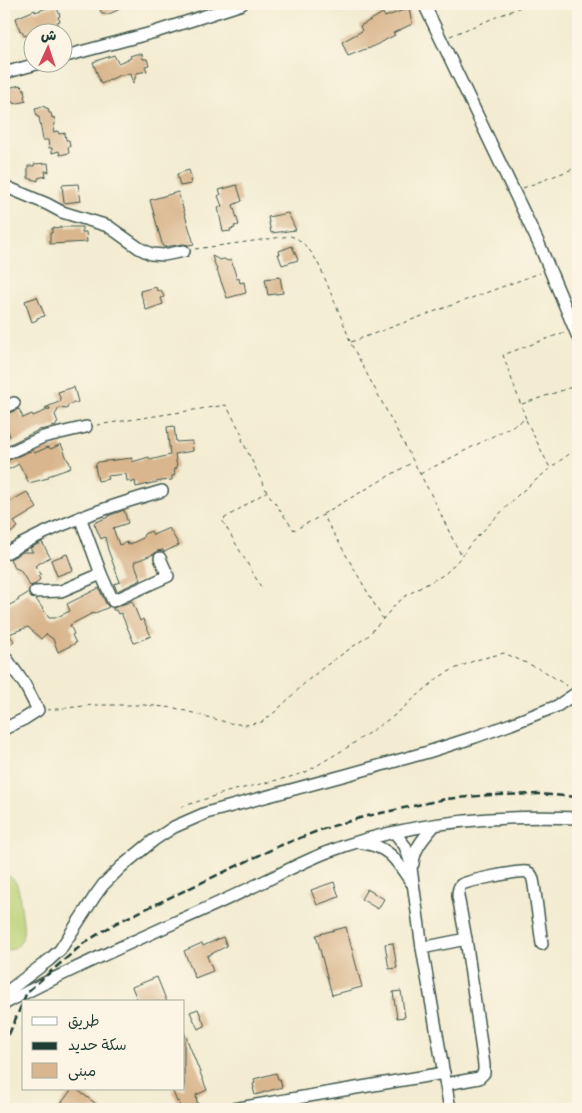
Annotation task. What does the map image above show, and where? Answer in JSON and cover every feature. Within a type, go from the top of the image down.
[{"type":"street","points":[[72,54],[155,32],[242,4]]},
{"type":"street","points":[[424,4],[514,192],[550,270],[576,333]]},
{"type":"street","points":[[4,73],[22,68]]},
{"type":"street","points":[[4,186],[62,212],[108,226],[139,248],[151,254],[164,255],[184,251]]},
{"type":"street","points":[[4,456],[43,437],[86,427]]},
{"type":"street","points":[[4,554],[80,517],[122,502],[162,491]]},
{"type":"street","points":[[80,517],[114,601],[168,576],[160,558]]},
{"type":"street","points":[[35,592],[62,591],[102,574]]},
{"type":"street","points":[[4,655],[25,685],[38,710],[4,729]]},
{"type":"street","points":[[4,994],[60,950],[95,896],[121,867],[154,840],[174,827],[206,813],[410,757],[484,734],[557,706],[577,693]]},
{"type":"street","points":[[4,1004],[77,967],[308,860],[356,843],[395,832],[465,821],[546,817],[578,818]]},
{"type":"street","points":[[413,886],[414,855],[419,844],[434,826]]},
{"type":"street","points":[[395,832],[405,846],[410,861],[422,948],[450,1109]]},
{"type":"street","points":[[356,843],[375,846],[389,853],[401,866],[413,886]]},
{"type":"street","points":[[233,1109],[445,1078],[479,1078],[484,1073],[482,1047],[458,896],[458,890],[464,883],[516,872],[528,872],[531,874],[542,944]]},
{"type":"street","points":[[422,948],[466,939]]},
{"type":"path","points":[[441,39],[528,4]]},
{"type":"path","points":[[514,192],[578,167]]},
{"type":"path","points":[[184,251],[290,236],[299,239],[314,256],[345,326],[350,342],[414,461],[462,556]]},
{"type":"path","points":[[350,342],[550,270]]},
{"type":"path","points":[[550,469],[526,420],[504,355],[576,333]]},
{"type":"path","points":[[521,404],[578,386]]},
{"type":"path","points":[[86,427],[226,405],[243,436],[242,440],[267,492],[294,530],[414,461]]},
{"type":"path","points":[[420,474],[526,420]]},
{"type":"path","points":[[38,710],[94,705],[144,705],[175,708],[229,723],[246,725],[262,722],[313,676],[368,636],[396,604],[407,595],[445,574],[471,543],[519,494],[578,448]]},
{"type":"path","points":[[261,587],[222,520],[267,492]]},
{"type":"path","points":[[323,514],[383,619]]},
{"type":"path","points":[[181,808],[228,792],[306,772],[348,747],[395,715],[439,677],[476,660],[504,653],[544,671],[577,693]]},
{"type":"green space","points":[[4,874],[15,881],[19,892],[23,935],[18,945],[4,951]]},
{"type":"building","points":[[98,4],[127,4],[109,14],[102,14]]},
{"type":"building","points":[[56,5],[60,21],[22,22],[22,31],[20,31],[16,18],[35,10],[35,12]]},
{"type":"building","points":[[409,8],[412,24],[393,33],[395,35],[368,49],[348,56],[342,42],[362,31],[360,26],[383,13],[385,17]]},
{"type":"building","points":[[136,54],[142,54],[143,59],[147,59],[149,65],[145,66],[147,71],[137,73],[133,83],[131,73],[118,76],[101,84],[93,62],[114,55],[118,63]]},
{"type":"building","points":[[20,85],[24,89],[26,101],[14,104],[5,95],[4,89]]},
{"type":"building","points":[[44,106],[48,108],[52,118],[54,117],[53,132],[65,133],[66,140],[69,140],[69,153],[60,155],[59,151],[52,153],[48,140],[43,140],[39,117],[37,117],[35,108]]},
{"type":"building","points":[[48,163],[49,172],[45,171],[46,176],[38,178],[38,181],[28,178],[28,166]]},
{"type":"building","points":[[189,170],[192,180],[190,180],[191,184],[180,186],[177,174]]},
{"type":"building","points":[[78,184],[81,201],[64,203],[62,185]]},
{"type":"building","points":[[237,185],[242,201],[233,205],[239,225],[230,229],[231,231],[223,232],[218,207],[222,206],[218,196],[221,194],[219,190]]},
{"type":"building","points":[[178,192],[194,244],[163,247],[150,200]]},
{"type":"building","points":[[288,213],[296,230],[271,233],[268,217]]},
{"type":"building","points":[[82,227],[82,232],[86,232],[87,242],[50,244],[52,228]]},
{"type":"building","points":[[292,246],[298,260],[282,265],[278,254],[280,254],[279,251]]},
{"type":"building","points":[[212,256],[220,260],[231,260],[237,279],[239,278],[240,283],[244,282],[246,293],[227,298]]},
{"type":"building","points":[[280,277],[283,293],[268,295],[265,279]]},
{"type":"building","points":[[156,287],[157,291],[161,290],[164,297],[161,298],[163,304],[146,310],[140,291]]},
{"type":"building","points":[[37,297],[45,316],[37,318],[37,320],[32,322],[25,301]]},
{"type":"building","points":[[74,387],[78,402],[68,405],[67,409],[59,408],[55,415],[58,422],[55,427],[39,430],[4,447],[4,439],[10,436],[4,415],[19,409],[23,418],[32,414],[33,416],[50,409],[45,408],[61,401],[58,392]]},
{"type":"building","points":[[174,426],[176,442],[192,441],[193,451],[175,454],[177,468],[174,469],[175,475],[172,476],[172,480],[136,487],[135,481],[131,483],[131,480],[127,481],[126,474],[107,476],[108,479],[98,481],[95,466],[98,462],[132,458],[132,462],[149,457],[150,460],[170,455],[167,427]]},
{"type":"building","points":[[61,444],[71,468],[48,476],[48,478],[29,483],[19,464],[4,472],[4,462],[33,450],[35,453]]},
{"type":"building","points":[[27,492],[37,508],[14,522],[18,527],[8,535],[4,529],[4,505]]},
{"type":"building","points":[[124,510],[128,523],[113,528],[119,545],[127,542],[128,545],[143,538],[144,534],[151,531],[153,535],[169,528],[179,545],[164,552],[163,550],[157,551],[134,562],[141,580],[117,591],[114,584],[120,582],[105,537],[101,539],[94,523]]},
{"type":"building","points":[[42,542],[50,557],[35,566],[41,574],[38,576],[40,579],[36,584],[30,586],[10,559],[23,552],[33,552],[30,548]]},
{"type":"building","points":[[67,554],[73,570],[57,576],[51,560]]},
{"type":"building","points":[[99,588],[109,607],[70,625],[76,643],[58,652],[53,639],[46,634],[41,639],[28,627],[9,634],[14,641],[9,646],[4,641],[4,608],[28,593],[31,598],[36,599],[49,618],[55,618],[70,611],[67,604]]},
{"type":"building","points":[[132,601],[140,621],[143,619],[151,636],[134,643],[121,613],[118,614],[116,610],[113,610],[113,608]]},
{"type":"building","points":[[334,882],[339,897],[317,905],[311,890]]},
{"type":"building","points":[[367,889],[384,899],[378,909],[361,899]]},
{"type":"building","points":[[346,927],[362,987],[332,995],[316,935]]},
{"type":"building","points":[[223,937],[227,946],[207,956],[213,971],[195,978],[184,951],[202,943],[203,946]]},
{"type":"building","points":[[393,943],[397,968],[389,969],[385,944]]},
{"type":"building","points":[[157,977],[166,1000],[137,1000],[132,987]]},
{"type":"building","points":[[401,991],[405,1017],[397,1018],[393,992]]},
{"type":"building","points":[[198,1009],[205,1026],[198,1029],[190,1012]]},
{"type":"building","points":[[185,1035],[207,1090],[196,1095],[198,1109],[180,1109],[179,1101],[177,1102],[172,1090],[185,1090]]},
{"type":"building","points":[[276,1073],[282,1087],[255,1095],[253,1088],[254,1079]]},
{"type":"building","points":[[71,1090],[77,1090],[103,1109],[57,1109]]},
{"type":"railway","points":[[24,1000],[27,992],[84,943],[116,923],[279,846],[323,829],[363,817],[445,799],[490,795],[539,794],[578,797]]},
{"type":"railway","points":[[4,1046],[22,1004]]}]
